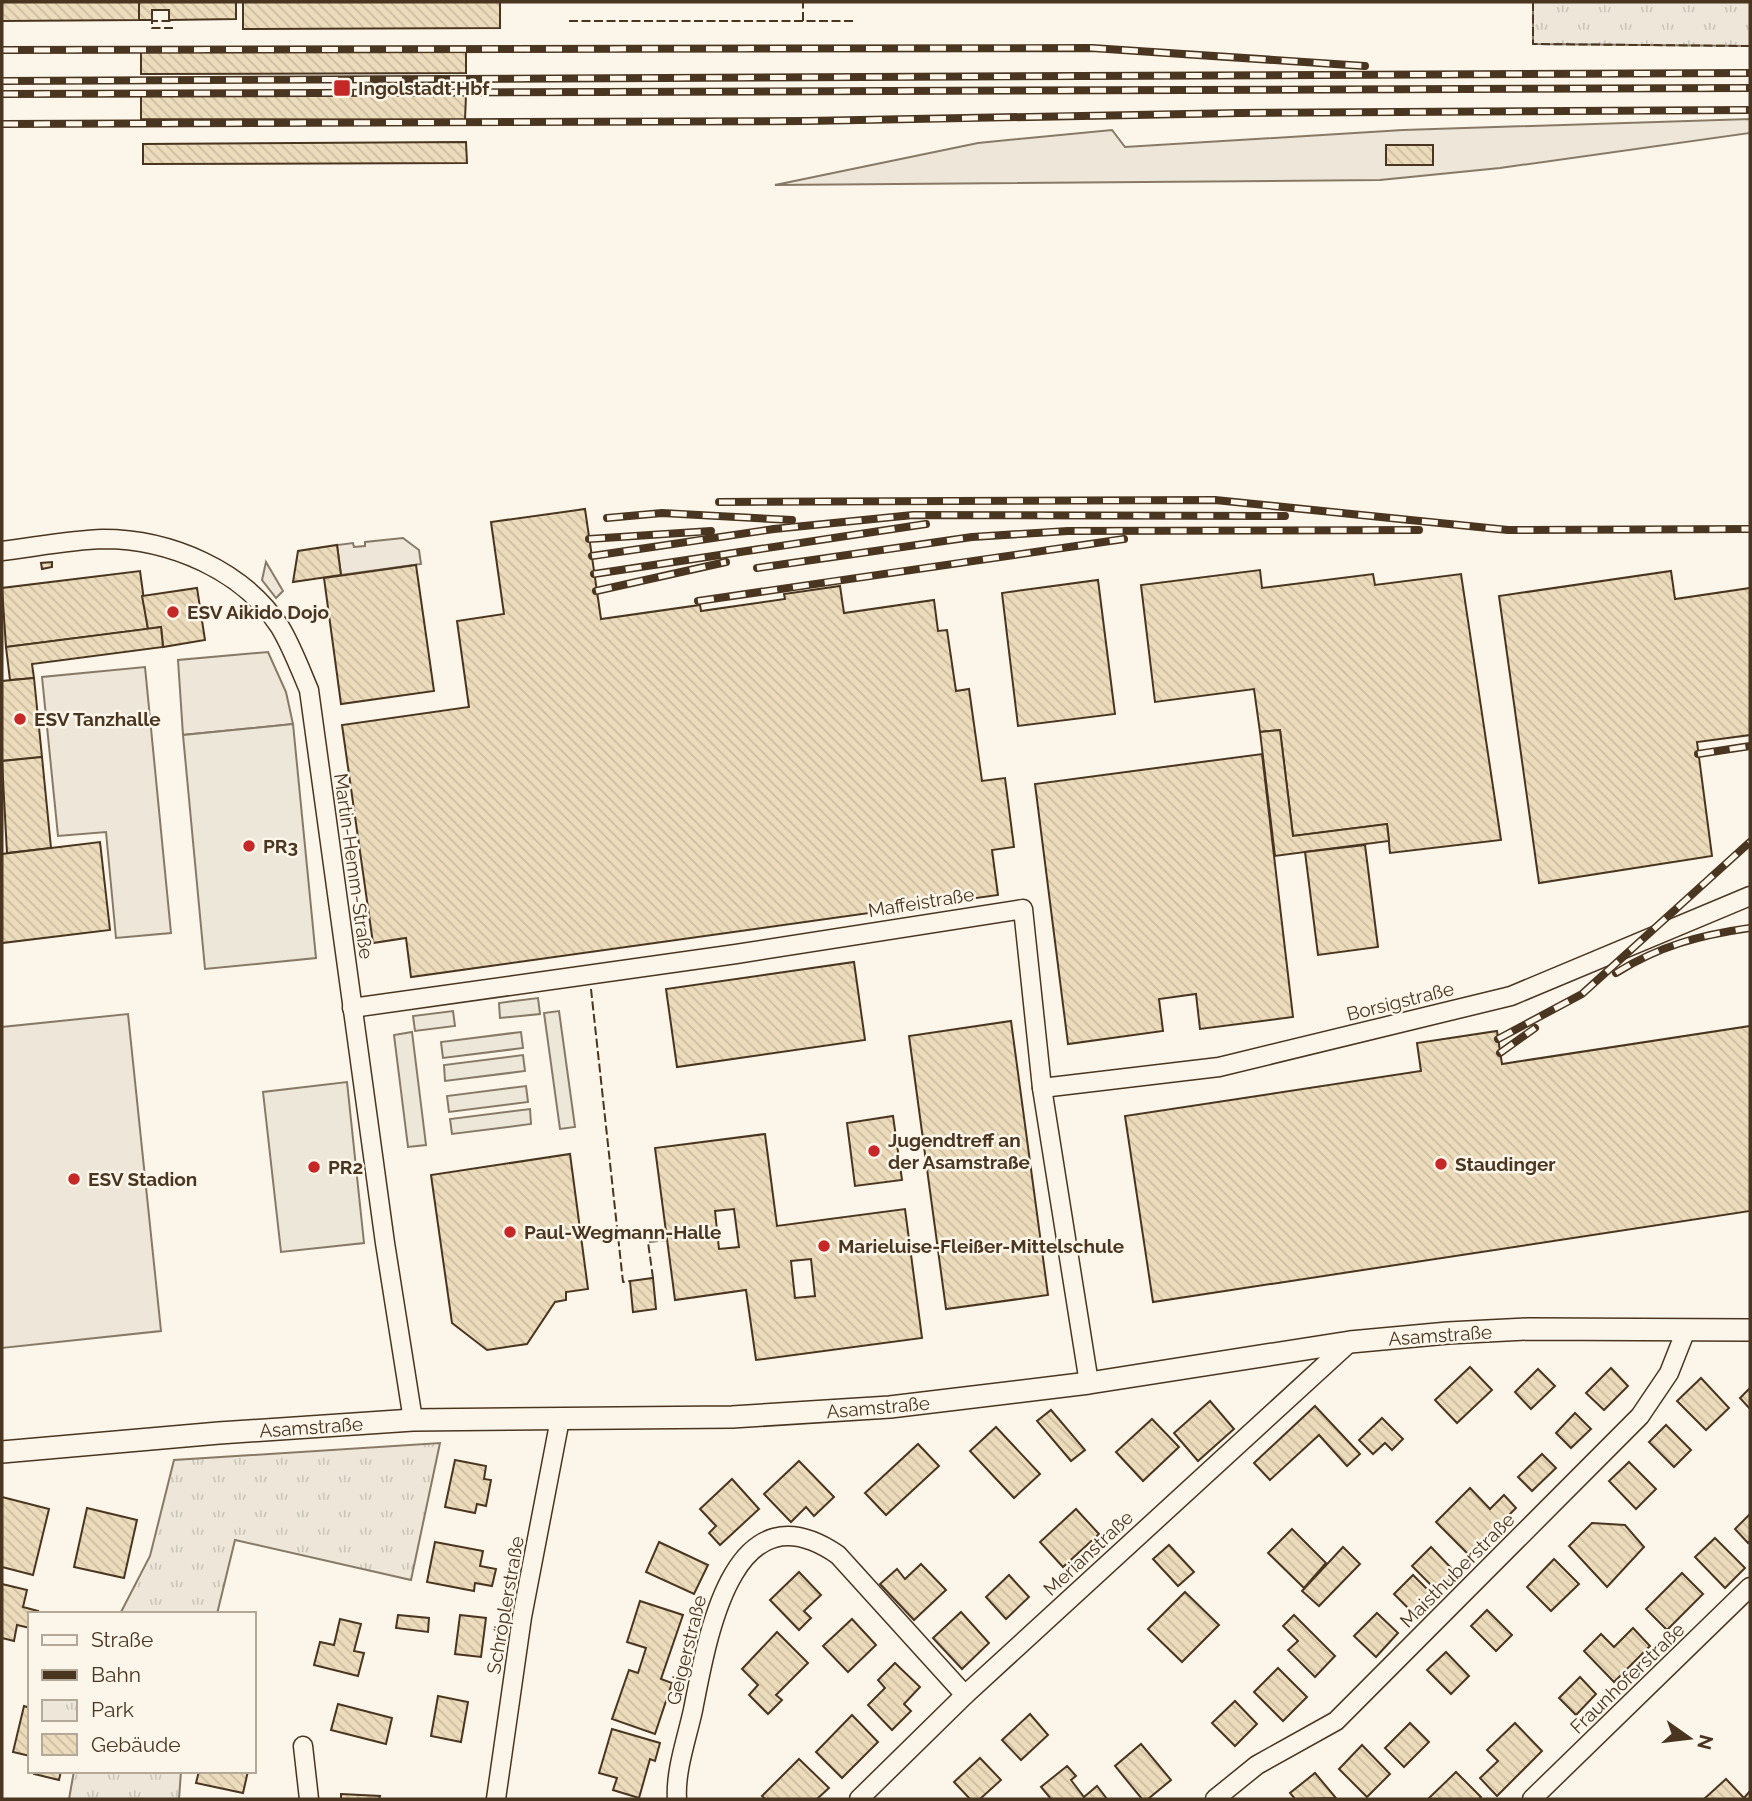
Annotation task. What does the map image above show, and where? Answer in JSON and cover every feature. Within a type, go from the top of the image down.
[{"type":"street","name":"Martin-Hemm-Straße","points":[[2,551],[95,540],[149,543],[194,557],[221,571],[253,596],[279,626],[294,652],[309,690],[352,1008],[413,1420]]},
{"type":"street","name":"Borsigstraße","points":[[1042,1088],[1219,1066],[1511,996],[1750,896]]},
{"type":"street","name":"Maffeistraße","points":[[352,1008],[736,954],[1023,908],[1042,1088],[1089,1383]]},
{"type":"street","name":"Asamstraße","points":[[2,1452],[413,1420],[732,1417],[890,1407],[1089,1383],[1350,1342],[1528,1329],[1750,1330]]},
{"type":"street","name":"Maisthuberstraße","points":[[1215,1799],[1257,1765],[1336,1721],[1640,1416],[1669,1373],[1686,1330]]},
{"type":"street","name":"Merianstraße","points":[[859,1799],[965,1695],[1350,1342]]},
{"type":"street","name":"Schröplerstraße","points":[[496,1799],[522,1617],[559,1419]]},
{"type":"street","name":"Geigerstraße","points":[[677,1799],[698,1685],[721,1594],[736,1566],[768,1541],[789,1537],[817,1541],[838,1556],[965,1695]]},
{"type":"street","name":"Fraunhoferstraße","points":[[1532,1799],[1750,1587]]},
{"type":"street","points":[[303,1746],[309,1799]]},
{"type":"green space","points":[[1533,2],[1750,2],[1750,46],[1533,44]]},
{"type":"green space","points":[[1750,119],[1750,133],[1500,168],[1380,180],[775,185],[978,143],[1112,130],[1125,147],[1403,130]]},
{"type":"green space","points":[[403,538],[419,550],[421,564],[341,575],[337,545],[353,543],[354,547],[365,546],[365,542]]},
{"type":"green space","points":[[266,562],[283,591],[276,598],[262,580]]},
{"type":"green space","points":[[268,652],[286,692],[293,724],[183,735],[178,660]]},
{"type":"green space","points":[[145,667],[171,933],[116,938],[106,832],[58,836],[42,677]]},
{"type":"green space","name":"ESV Stadion","points":[[128,1014],[161,1331],[2,1348],[2,1027]]},
{"type":"green space","points":[[440,1443],[411,1580],[235,1540],[217,1612],[121,1612],[150,1556],[174,1460]]},
{"type":"green space","points":[[74,1773],[181,1773],[179,1799],[69,1799]]},
{"type":"shaded area","name":"PR3","points":[[293,724],[316,958],[205,969],[183,735]]},
{"type":"shaded area","points":[[538,998],[540,1014],[500,1018],[499,1003]]},
{"type":"shaded area","points":[[453,1011],[455,1026],[415,1031],[413,1016]]},
{"type":"shaded area","points":[[559,1011],[575,1127],[560,1129],[544,1013]]},
{"type":"shaded area","points":[[412,1032],[426,1145],[408,1147],[394,1035]]},
{"type":"shaded area","points":[[521,1032],[523,1048],[443,1058],[441,1042]]},
{"type":"shaded area","points":[[523,1055],[525,1071],[445,1081],[444,1065]]},
{"type":"shaded area","name":"PR2","points":[[347,1082],[364,1243],[281,1252],[263,1092]]},
{"type":"shaded area","points":[[526,1086],[528,1102],[449,1112],[447,1096]]},
{"type":"shaded area","points":[[530,1109],[531,1124],[452,1134],[450,1119]]},
{"type":"building","points":[[2,2],[139,2],[139,20],[2,21]]},
{"type":"building","points":[[139,2],[236,2],[236,19],[169,20],[169,10],[152,10],[152,20],[139,20]]},
{"type":"building","points":[[243,2],[500,2],[500,28],[243,29]]},
{"type":"building","points":[[466,49],[466,73],[141,74],[141,51]]},
{"type":"building","points":[[141,95],[466,95],[465,120],[141,119]]},
{"type":"building","points":[[466,142],[467,163],[143,164],[143,144]]},
{"type":"building","points":[[1386,145],[1433,145],[1433,165],[1386,165]]},
{"type":"building","points":[[585,509],[601,619],[700,605],[701,611],[785,599],[784,594],[840,586],[844,613],[934,600],[938,631],[947,630],[956,691],[969,689],[982,781],[1005,778],[1014,847],[992,850],[998,895],[411,977],[406,938],[373,943],[342,725],[469,707],[457,621],[504,614],[491,522]]},
{"type":"building","points":[[337,545],[341,575],[293,582],[298,551]]},
{"type":"building","points":[[52,562],[52,567],[42,569],[41,563]]},
{"type":"building","points":[[416,565],[434,691],[341,704],[324,578]]},
{"type":"building","points":[[1260,570],[1262,588],[1373,574],[1375,585],[1461,574],[1501,840],[1390,853],[1387,824],[1293,836],[1280,730],[1260,732],[1254,689],[1155,702],[1141,585]]},
{"type":"building","points":[[140,571],[148,629],[6,647],[2,588]]},
{"type":"building","points":[[1671,571],[1675,599],[1750,588],[1750,735],[1697,742],[1712,856],[1539,883],[1499,596]]},
{"type":"building","points":[[1098,580],[1115,714],[1018,726],[1002,593]]},
{"type":"building","name":"ESV Aikido Dojo","points":[[197,588],[205,640],[163,647],[161,627],[148,629],[142,596]]},
{"type":"building","points":[[161,627],[163,647],[32,664],[34,678],[10,680],[6,647]]},
{"type":"building","name":"ESV Tanzhalle","points":[[34,678],[42,757],[2,761],[2,681]]},
{"type":"building","points":[[1280,730],[1293,836],[1387,824],[1389,841],[1275,856],[1260,732]]},
{"type":"building","points":[[1262,754],[1293,1017],[1200,1029],[1196,994],[1159,999],[1163,1031],[1068,1044],[1035,784]]},
{"type":"building","points":[[42,757],[51,848],[7,853],[2,761]]},
{"type":"building","points":[[100,842],[110,930],[2,943],[2,854]]},
{"type":"building","points":[[1365,845],[1378,947],[1318,955],[1305,852]]},
{"type":"building","points":[[854,962],[865,1040],[677,1067],[666,989]]},
{"type":"building","points":[[1011,1021],[1048,1295],[946,1309],[909,1036]]},
{"type":"building","name":"Staudinger","points":[[1750,1026],[1750,1211],[1153,1302],[1125,1116],[1421,1071],[1417,1043],[1497,1031],[1502,1064]]},
{"type":"building","name":"Jugendtreff an der Asamstraße","points":[[893,1116],[902,1180],[855,1186],[847,1123]]},
{"type":"building","name":"Marieluise-Fleißer-Mittelschule","points":[[765,1134],[777,1226],[905,1209],[922,1338],[756,1360],[746,1290],[675,1300],[655,1148]],"holes":[[[734,1209],[739,1247],[719,1249],[715,1211]],[[811,1259],[815,1296],[795,1298],[791,1261]]]},
{"type":"building","name":"Paul-Wegmann-Halle","points":[[570,1154],[588,1289],[566,1292],[566,1300],[555,1302],[527,1344],[487,1350],[452,1323],[431,1175]]},
{"type":"building","points":[[653,1278],[656,1309],[633,1312],[630,1281]]},
{"type":"building","points":[[1470,1367],[1492,1390],[1457,1423],[1435,1400]]},
{"type":"building","points":[[1611,1368],[1628,1386],[1604,1410],[1586,1393]]},
{"type":"building","points":[[1538,1369],[1555,1386],[1531,1409],[1515,1392]]},
{"type":"building","points":[[1701,1378],[1729,1408],[1706,1430],[1677,1401]]},
{"type":"building","points":[[1750,1388],[1750,1409],[1740,1398]]},
{"type":"building","points":[[1210,1401],[1234,1429],[1198,1461],[1174,1433]]},
{"type":"building","points":[[1315,1406],[1360,1454],[1347,1466],[1319,1435],[1270,1480],[1254,1463]]},
{"type":"building","points":[[1051,1410],[1085,1450],[1071,1461],[1037,1421]]},
{"type":"building","points":[[1575,1413],[1591,1429],[1571,1448],[1556,1433]]},
{"type":"building","points":[[1382,1418],[1403,1439],[1392,1450],[1385,1443],[1373,1454],[1359,1440]]},
{"type":"building","points":[[1152,1419],[1179,1447],[1143,1481],[1116,1452]]},
{"type":"building","points":[[1666,1425],[1691,1450],[1674,1467],[1649,1442]]},
{"type":"building","points":[[996,1427],[1040,1474],[1014,1498],[970,1451]]},
{"type":"building","points":[[918,1444],[939,1466],[886,1515],[865,1493]]},
{"type":"building","points":[[1542,1454],[1556,1468],[1532,1491],[1518,1477]]},
{"type":"building","points":[[455,1460],[486,1466],[484,1479],[491,1480],[486,1506],[477,1504],[475,1513],[445,1507]]},
{"type":"building","points":[[799,1461],[834,1497],[814,1516],[806,1507],[791,1522],[764,1494]]},
{"type":"building","points":[[1629,1462],[1656,1489],[1636,1509],[1609,1481]]},
{"type":"building","points":[[732,1479],[759,1509],[720,1545],[709,1533],[716,1526],[700,1509]]},
{"type":"building","points":[[1470,1488],[1490,1509],[1504,1495],[1516,1508],[1469,1555],[1436,1522]]},
{"type":"building","points":[[2,1497],[49,1509],[33,1575],[2,1567]]},
{"type":"building","points":[[87,1508],[137,1520],[124,1578],[74,1567]]},
{"type":"building","points":[[1076,1509],[1099,1534],[1063,1567],[1040,1542]]},
{"type":"building","points":[[1750,1514],[1750,1541],[1748,1543],[1735,1529]]},
{"type":"building","points":[[1592,1523],[1625,1525],[1644,1547],[1607,1587],[1569,1546]]},
{"type":"building","points":[[1292,1529],[1326,1563],[1304,1588],[1268,1553]]},
{"type":"building","points":[[1715,1538],[1745,1568],[1725,1588],[1695,1557]]},
{"type":"building","points":[[435,1542],[483,1551],[480,1566],[496,1569],[492,1586],[475,1583],[474,1591],[427,1582]]},
{"type":"building","points":[[659,1542],[708,1565],[694,1594],[646,1572]]},
{"type":"building","points":[[1169,1545],[1194,1572],[1178,1586],[1153,1559]]},
{"type":"building","points":[[1343,1547],[1360,1564],[1319,1606],[1302,1591]]},
{"type":"building","points":[[1431,1547],[1456,1573],[1437,1591],[1412,1566]]},
{"type":"building","points":[[1554,1559],[1579,1584],[1551,1611],[1527,1587]]},
{"type":"building","points":[[921,1564],[946,1590],[914,1620],[880,1584],[897,1569],[905,1579]]},
{"type":"building","points":[[799,1572],[821,1595],[804,1611],[811,1618],[799,1630],[770,1600]]},
{"type":"building","points":[[1682,1573],[1703,1594],[1667,1630],[1646,1609]]},
{"type":"building","points":[[1009,1575],[1029,1597],[1006,1619],[986,1597]]},
{"type":"building","points":[[1413,1575],[1436,1598],[1417,1617],[1394,1594]]},
{"type":"building","points":[[2,1584],[27,1590],[23,1607],[38,1612],[28,1612],[28,1628],[17,1625],[14,1641],[2,1638]]},
{"type":"building","points":[[1185,1592],[1219,1625],[1182,1662],[1148,1629]]},
{"type":"building","points":[[640,1601],[683,1615],[661,1679],[672,1683],[655,1734],[612,1719],[629,1670],[638,1673],[646,1648],[627,1642]]},
{"type":"building","points":[[1487,1610],[1512,1635],[1496,1651],[1471,1626]]},
{"type":"building","points":[[961,1612],[989,1643],[962,1669],[933,1638]]},
{"type":"building","points":[[1377,1613],[1398,1633],[1376,1657],[1354,1636]]},
{"type":"building","points":[[398,1615],[429,1618],[428,1632],[396,1628]]},
{"type":"building","points":[[460,1615],[486,1618],[481,1657],[455,1654]]},
{"type":"building","points":[[1294,1615],[1335,1656],[1315,1677],[1288,1650],[1298,1641],[1283,1626]]},
{"type":"building","points":[[340,1619],[361,1624],[354,1651],[364,1653],[358,1676],[314,1665],[320,1642],[334,1645]]},
{"type":"building","points":[[852,1619],[876,1645],[848,1672],[823,1646]]},
{"type":"building","points":[[1633,1628],[1650,1646],[1614,1682],[1584,1651],[1601,1634],[1614,1647]]},
{"type":"building","points":[[777,1632],[808,1663],[776,1695],[782,1700],[768,1714],[749,1695],[758,1685],[742,1669]]},
{"type":"building","points":[[1446,1652],[1469,1676],[1451,1694],[1427,1670]]},
{"type":"building","points":[[895,1663],[920,1687],[904,1704],[911,1711],[892,1730],[868,1705],[885,1688],[878,1680]]},
{"type":"building","points":[[1278,1668],[1307,1697],[1283,1721],[1254,1692]]},
{"type":"building","points":[[1580,1677],[1596,1694],[1576,1715],[1559,1698]]},
{"type":"building","points":[[438,1696],[468,1702],[461,1742],[431,1736]]},
{"type":"building","points":[[1235,1701],[1257,1724],[1235,1746],[1212,1723]]},
{"type":"building","points":[[338,1704],[392,1718],[386,1744],[331,1730]]},
{"type":"building","points":[[24,1706],[28,1707],[28,1756],[13,1752]]},
{"type":"building","points":[[1030,1714],[1048,1735],[1021,1760],[1002,1740]]},
{"type":"building","points":[[852,1715],[878,1742],[842,1778],[816,1752]]},
{"type":"building","points":[[1410,1723],[1429,1742],[1404,1767],[1385,1748]]},
{"type":"building","points":[[1515,1723],[1542,1751],[1497,1796],[1480,1778],[1498,1761],[1487,1750]]},
{"type":"building","points":[[612,1729],[660,1743],[655,1761],[650,1759],[639,1798],[613,1790],[617,1778],[599,1773]]},
{"type":"building","points":[[1141,1744],[1171,1780],[1148,1799],[1142,1799],[1115,1766]]},
{"type":"building","points":[[1362,1745],[1390,1774],[1367,1797],[1339,1769]]},
{"type":"building","points":[[980,1758],[1001,1780],[980,1799],[970,1799],[954,1782]]},
{"type":"building","points":[[799,1759],[829,1788],[817,1799],[765,1799],[762,1796]]},
{"type":"building","points":[[1067,1766],[1076,1776],[1071,1780],[1084,1797],[1097,1786],[1107,1799],[1051,1799],[1041,1787]]},
{"type":"building","points":[[1456,1772],[1481,1797],[1479,1799],[1428,1799]]},
{"type":"building","points":[[34,1773],[61,1773],[59,1780]]},
{"type":"building","points":[[198,1773],[248,1773],[243,1793],[196,1783]]},
{"type":"building","points":[[1315,1773],[1336,1798],[1295,1799],[1290,1793]]},
{"type":"building","points":[[1726,1779],[1744,1798],[1750,1791],[1750,1799],[1704,1799]]},
{"type":"building","points":[[341,1794],[380,1796],[379,1799],[341,1799]]},
{"type":"railway","points":[[2,50],[1092,48],[1365,66]]},
{"type":"railway","points":[[2,81],[1750,73]]},
{"type":"railway","points":[[2,94],[1750,88]]},
{"type":"railway","points":[[2,124],[807,121],[1240,113],[1750,110]]},
{"type":"railway","points":[[719,502],[1215,500],[1508,530],[1750,529]]},
{"type":"railway","points":[[607,518],[662,513],[792,520]]},
{"type":"railway","points":[[592,556],[774,529],[913,515],[1285,516]]},
{"type":"railway","points":[[594,574],[926,524]]},
{"type":"railway","points":[[757,568],[972,537],[1068,531],[1419,530]]},
{"type":"railway","points":[[589,539],[711,531]]},
{"type":"railway","points":[[698,601],[1124,539]]},
{"type":"railway","points":[[596,591],[726,562]]},
{"type":"railway","points":[[1698,754],[1750,746]]},
{"type":"railway","points":[[1498,1039],[1582,994],[1750,842]]},
{"type":"railway","points":[[1616,973],[1680,943],[1750,928]]},
{"type":"railway","points":[[1500,1053],[1535,1028]]},
{"type":"fence","points":[[803,2],[803,21]]},
{"type":"fence","points":[[1533,2],[1533,44],[1750,46]]},
{"type":"fence","points":[[173,21],[152,21],[152,28],[173,28]]},
{"type":"fence","points":[[569,21],[854,21]]},
{"type":"fence","points":[[591,989],[623,1282],[630,1281]]},
{"type":"fence","points":[[653,1278],[648,1242],[667,1240]]},
{"type":"place","name":"Ingolstadt Hbf","points":[[342,88]]},
{"type":"place","name":"ESV Aikido Dojo","points":[[173,612]]},
{"type":"place","name":"ESV Tanzhalle","points":[[20,719]]},
{"type":"place","name":"PR3","points":[[249,846]]},
{"type":"place","name":"Jugendtreff an der Asamstraße","points":[[874,1151]]},
{"type":"place","name":"Staudinger","points":[[1441,1164]]},
{"type":"place","name":"PR2","points":[[314,1167]]},
{"type":"place","name":"ESV Stadion","points":[[74,1179]]},
{"type":"place","name":"Paul-Wegmann-Halle","points":[[510,1232]]},
{"type":"place","name":"Marieluise-Fleißer-Mittelschule","points":[[824,1246]]}]
